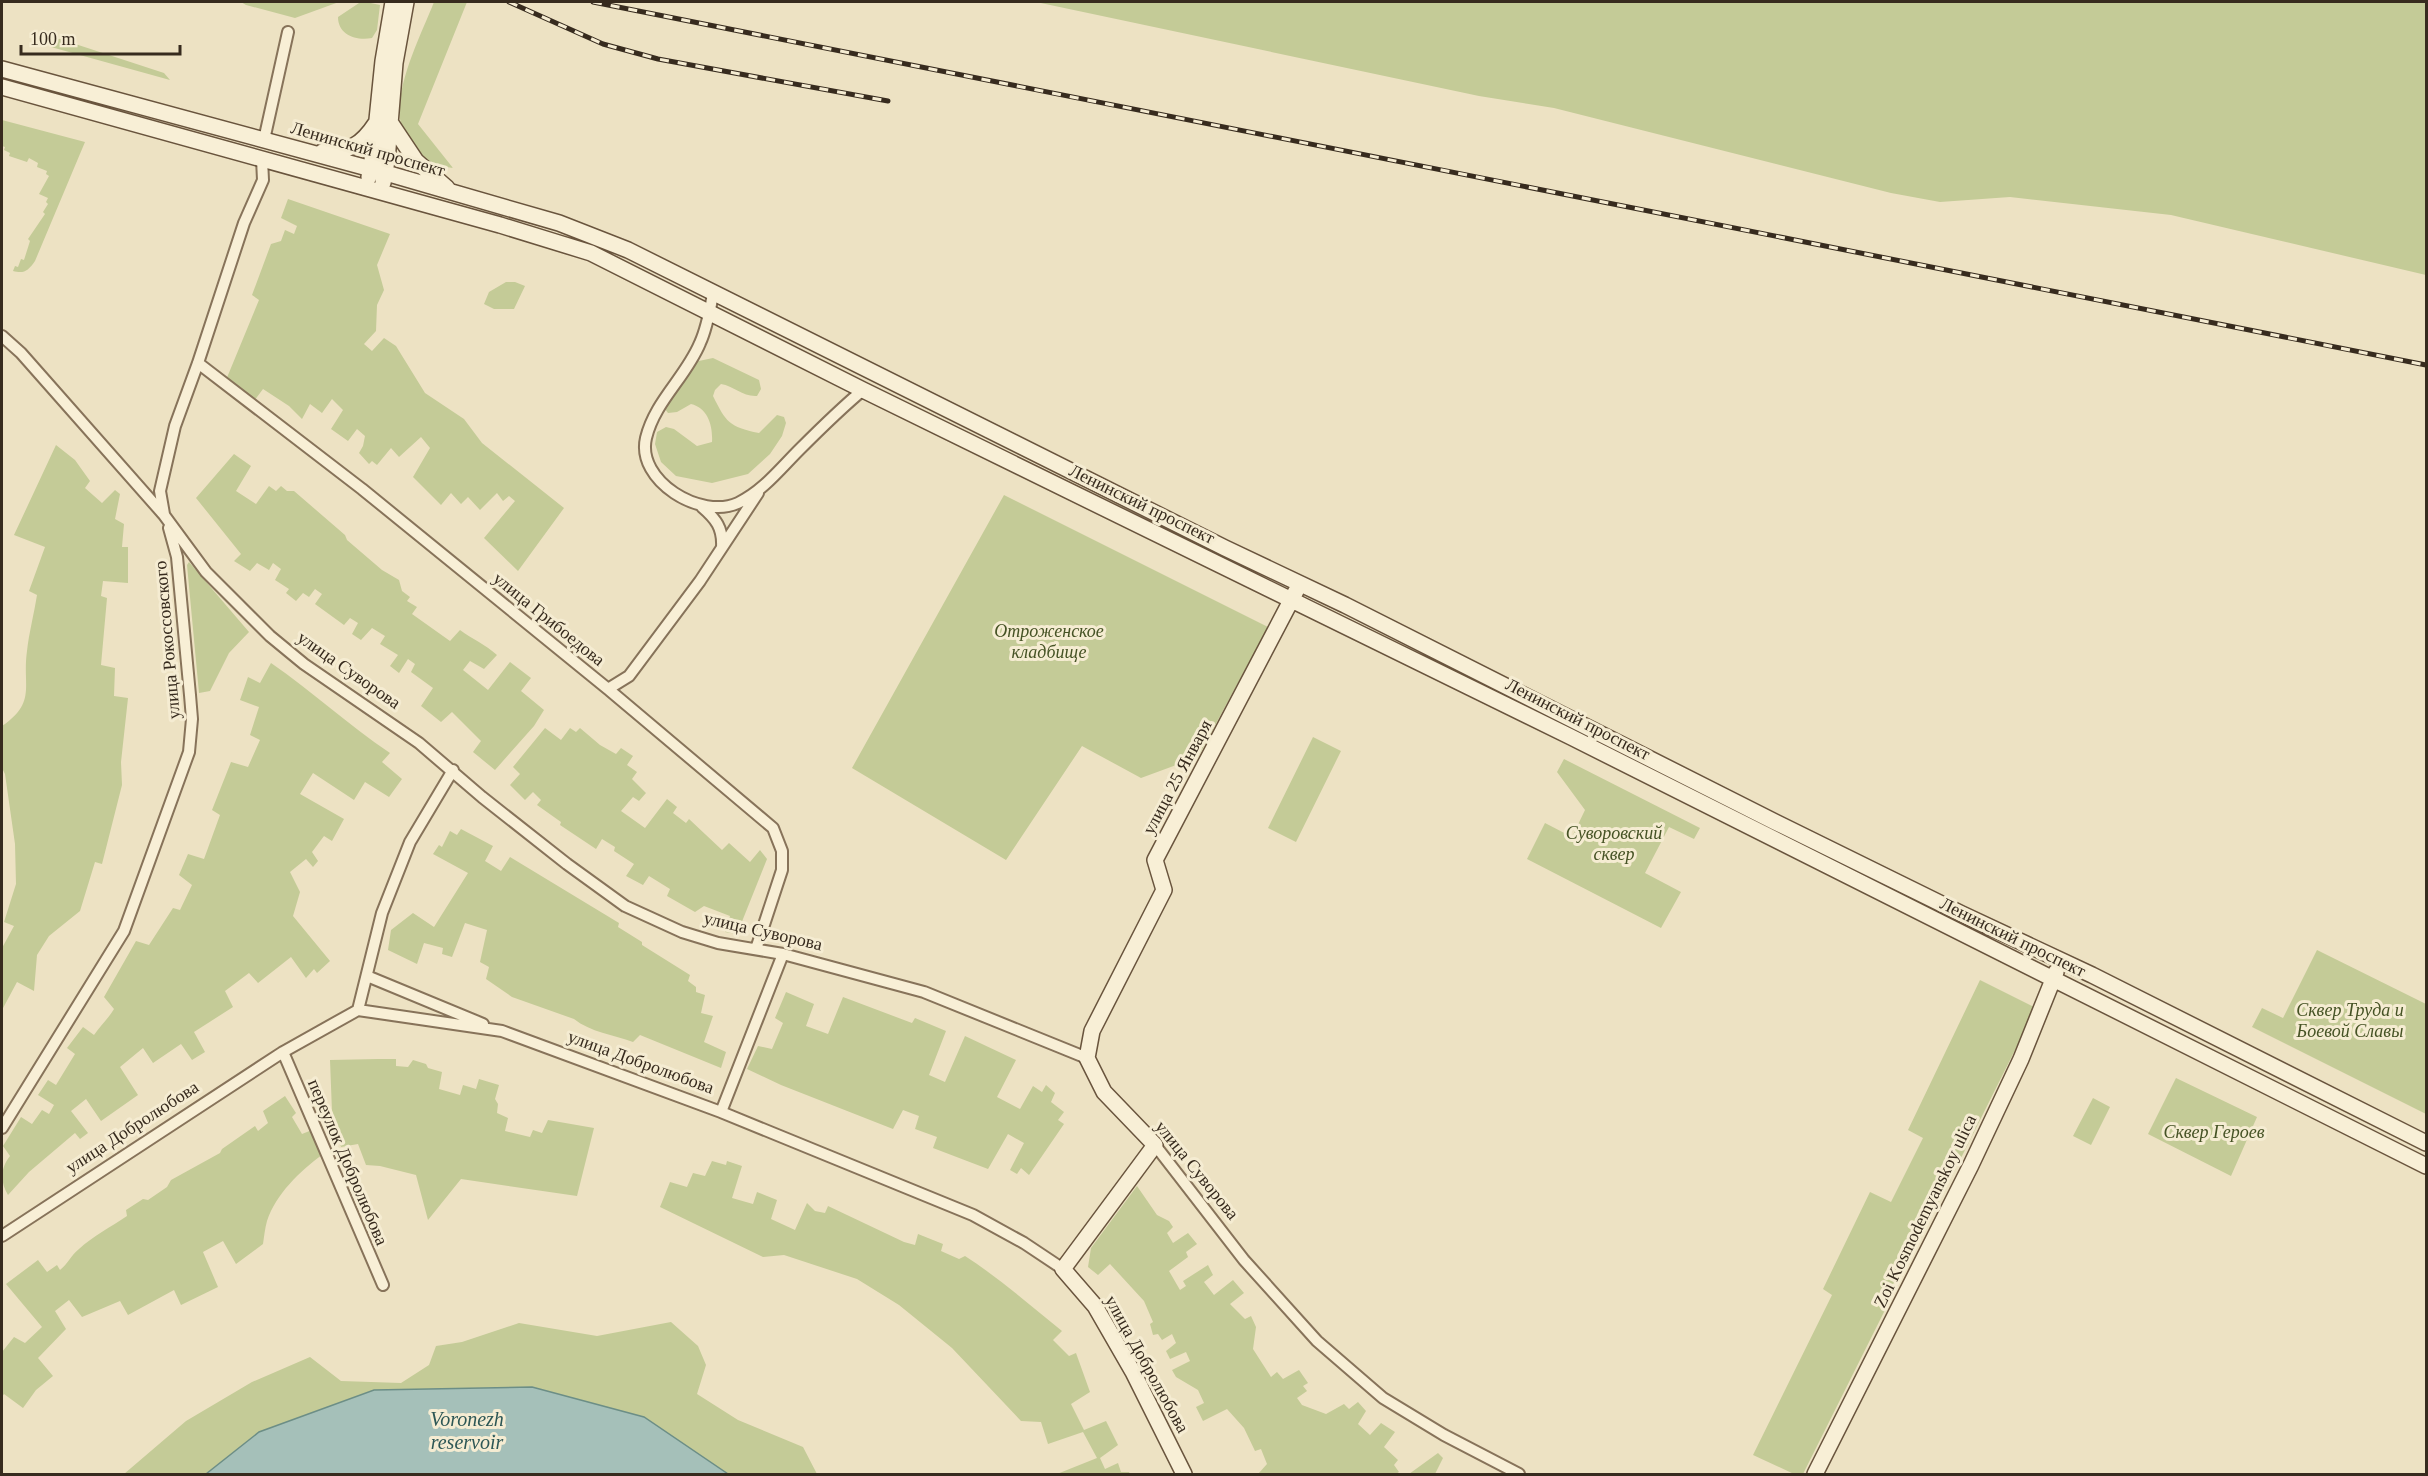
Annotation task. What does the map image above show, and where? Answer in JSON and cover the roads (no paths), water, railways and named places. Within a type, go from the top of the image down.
[{"type":"main road","points":[[393,2],[383,61],[383,122],[416,161],[440,184],[458,194]]},
{"type":"main road","points":[[381,192],[378,171],[383,122],[406,2]]},
{"type":"main road","name":"Ленинский проспект","points":[[2,69],[378,171],[559,223],[628,250],[1225,549],[1300,583],[1775,822],[2092,975],[2427,1143]]},
{"type":"main road","name":"Ленинский проспект","points":[[2,87],[556,241],[591,254],[863,390],[1292,599],[2427,1166]]},
{"type":"main road","points":[[308,152],[338,151],[356,146],[383,122]]},
{"type":"main road","points":[[366,188],[378,171]]},
{"type":"main road","points":[[863,390],[869,380],[892,390],[905,389]]},
{"type":"main road","name":"улица 25 Января","points":[[1087,1058],[1092,1031],[1164,890],[1155,860],[1300,583]]},
{"type":"main road","name":"Zoi Kosmodemyanskoy ulica","points":[[1815,1474],[1971,1165],[2055,979],[2058,960]]},
{"type":"main road","name":"улица Суворова","points":[[1087,1058],[1104,1092],[1155,1145]]},
{"type":"main road","points":[[1063,1269],[1155,1145]]},
{"type":"main road","name":"улица Добролюбова","points":[[1063,1269],[1095,1306],[1133,1372],[1184,1474]]},
{"type":"street","points":[[264,140],[288,32]]},
{"type":"street","name":"улица Рокоссовского","points":[[2,1128],[124,931],[189,752],[192,719],[177,557],[164,515],[160,491],[175,426],[244,223],[264,180],[262,159]]},
{"type":"street","points":[[713,294],[700,344],[650,424],[645,446],[648,462],[655,475],[681,497],[698,505],[710,508],[724,507],[736,504],[759,491]]},
{"type":"street","name":"улица Суворова","points":[[2,336],[21,352],[63,398],[164,515],[206,572],[270,636],[304,664],[418,743],[499,810],[625,906],[682,932],[718,943],[783,954],[924,992],[1087,1058]]},
{"type":"street","name":"улица Грибоедова","points":[[198,363],[362,489],[608,689],[773,828],[782,851],[782,870],[756,949]]},
{"type":"street","points":[[608,689],[629,676],[700,581],[759,491],[839,410],[863,390]]},
{"type":"street","points":[[698,505],[714,518],[720,527],[722,547]]},
{"type":"street","points":[[358,1010],[382,913],[410,842],[453,770]]},
{"type":"street","points":[[721,1112],[783,954]]},
{"type":"street","points":[[367,976],[502,1031]]},
{"type":"street","name":"улица Добролюбова","points":[[2,1236],[283,1052],[358,1010],[502,1031],[721,1112],[973,1215],[1024,1243],[1063,1269]]},
{"type":"street","name":"переулок Добролюбова","points":[[283,1052],[383,1285]]},
{"type":"street","name":"улица Суворова","points":[[1155,1145],[1244,1260],[1317,1341],[1383,1398],[1444,1435],[1519,1474]]},
{"type":"water","name":"Voronezh reservoir","points":[[532,1387],[644,1417],[728,1474],[206,1474],[259,1432],[374,1390]]},
{"type":"railway","points":[[509,2],[603,44],[658,59],[888,101]]},
{"type":"railway","points":[[593,2],[2426,365]]},
{"type":"park label","name":"Отроженское кладбище","points":[[1049,641]]},
{"type":"park label","name":"Суворовский сквер","points":[[1614,843]]},
{"type":"park label","name":"Сквер Труда и Боевой Славы","points":[[2350,1020]]},
{"type":"park label","name":"Сквер Героев","points":[[2214,1132]]}]
